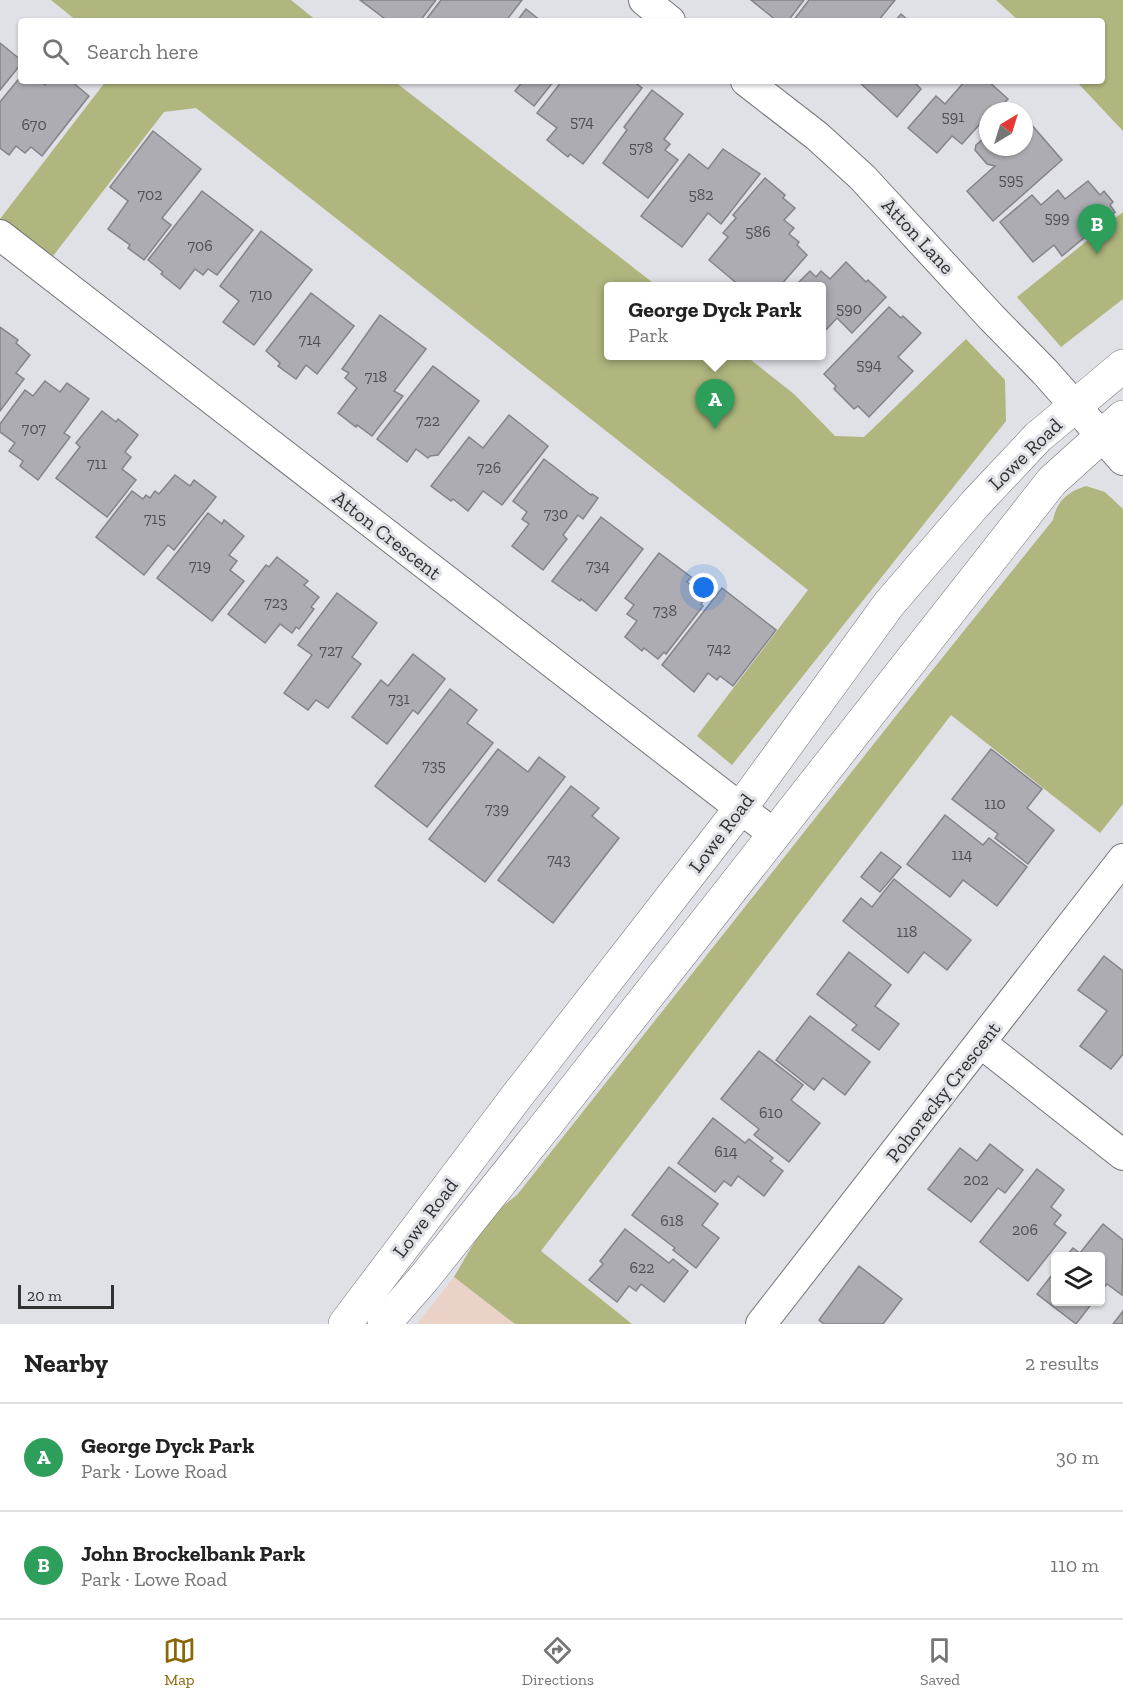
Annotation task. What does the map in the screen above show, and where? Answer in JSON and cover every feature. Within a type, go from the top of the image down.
[{"type":"street","points":[[644,0],[666,18]]},
{"type":"street","name":"Atton Lane","points":[[750,84],[817,136],[862,177],[1075,406]]},
{"type":"street","name":"Atton Crescent","points":[[0,235],[775,835]]},
{"type":"street","name":"Lowe Road","points":[[345,1324],[517,1096],[740,809],[889,604],[1019,456],[1038,437],[1123,366]]},
{"type":"street","points":[[1075,406],[1112,426],[1123,460]]},
{"type":"street","name":"Lowe Road","points":[[384,1324],[543,1130],[1052,481],[1112,426]]},
{"type":"street","name":"Pohorecky Crescent","points":[[760,1324],[1123,859]]},
{"type":"street","points":[[981,1043],[1123,1155]]},
{"type":"shaded area","points":[[454,1277],[515,1324],[417,1324]]},
{"type":"green space","points":[[51,0],[291,0],[313,18],[73,18]]},
{"type":"green space","points":[[996,0],[1123,0],[1123,131],[1079,84],[1105,84],[1105,18],[1016,18]]},
{"type":"green space","points":[[104,84],[398,84],[652,282],[604,282],[604,360],[751,360],[794,394],[835,436],[864,437],[966,339],[1005,380],[1006,421],[732,765],[697,736],[808,590],[196,108],[164,112],[43,269],[0,235],[0,219]]},
{"type":"green space","points":[[1123,212],[1123,299],[1061,347],[1017,297]]},
{"type":"green space","points":[[1086,486],[1105,492],[1123,509],[1123,804],[1100,833],[951,715],[541,1251],[632,1324],[515,1324],[454,1277],[489,1217],[517,1195],[1053,520],[1060,502],[1068,494]]},
{"type":"building","points":[[360,0],[436,0],[422,18],[384,18]]},
{"type":"building","points":[[441,0],[522,0],[508,18],[427,18]]},
{"type":"building","points":[[751,0],[804,0],[790,18],[773,18]]},
{"type":"building","points":[[809,0],[895,0],[880,18],[795,18]]},
{"type":"building","points":[[526,9],[537,18],[519,18]]},
{"type":"building","points":[[0,43],[18,58],[18,68],[0,90]]},
{"type":"building","points":[[18,80],[18,84],[75,84],[89,96],[42,156],[31,147],[25,153],[16,146],[9,155],[0,148],[0,102]]},
{"type":"building","points":[[521,84],[552,84],[534,106],[515,91]]},
{"type":"building","points":[[560,84],[637,84],[642,88],[583,164],[570,154],[568,157],[547,140],[557,128],[537,113]]},
{"type":"building","points":[[861,84],[916,84],[921,89],[897,117]]},
{"type":"building","points":[[962,84],[991,84],[1008,99],[1005,102],[979,102],[979,125],[962,144],[952,136],[937,153],[908,128],[936,96],[945,104]]},
{"type":"building","points":[[652,90],[683,114],[664,139],[670,144],[665,150],[678,160],[648,198],[603,163],[627,130],[624,127]]},
{"type":"building","points":[[1033,126],[1062,160],[993,221],[967,191],[995,166],[987,164],[980,156],[1033,156]]},
{"type":"building","points":[[153,131],[201,169],[162,218],[171,225],[144,260],[128,248],[130,245],[108,229],[128,201],[110,187]]},
{"type":"building","points":[[979,142],[979,155],[975,150]]},
{"type":"building","points":[[723,149],[760,174],[721,224],[708,213],[682,247],[641,216],[689,154],[708,169]]},
{"type":"building","points":[[765,178],[785,195],[783,198],[795,208],[784,220],[794,228],[789,234],[799,242],[797,245],[807,255],[783,282],[735,282],[709,260],[728,237],[723,233],[736,218],[733,215]]},
{"type":"building","points":[[1088,181],[1100,195],[1104,191],[1113,202],[1110,205],[1115,212],[1062,256],[1054,245],[1033,262],[1000,222],[1032,195],[1041,205],[1058,190],[1065,199]]},
{"type":"building","points":[[202,191],[253,230],[217,275],[208,269],[203,275],[195,269],[180,289],[148,260]]},
{"type":"building","points":[[261,231],[312,270],[254,345],[223,322],[239,301],[220,286]]},
{"type":"building","points":[[846,262],[866,282],[868,280],[886,297],[852,333],[837,318],[826,330],[826,282],[799,282],[810,271],[816,277],[821,271],[830,279]]},
{"type":"building","points":[[311,293],[354,326],[317,374],[306,365],[296,379],[278,366],[280,363],[266,351]]},
{"type":"building","points":[[889,307],[901,318],[903,316],[921,333],[898,357],[913,371],[869,417],[858,406],[854,409],[834,389],[836,386],[824,374]]},
{"type":"building","points":[[380,315],[426,349],[394,391],[403,396],[372,436],[338,413],[357,388],[345,378],[349,373],[342,369]]},
{"type":"building","points":[[0,327],[18,340],[16,343],[30,355],[16,373],[24,379],[0,411]]},
{"type":"building","points":[[433,366],[479,401],[438,455],[428,458],[416,449],[407,462],[377,439]]},
{"type":"building","points":[[45,381],[60,392],[67,383],[89,399],[64,433],[70,437],[38,480],[20,466],[23,461],[9,451],[15,443],[0,432],[0,424],[25,390],[33,396]]},
{"type":"building","points":[[102,411],[116,422],[118,419],[138,435],[125,452],[131,457],[122,469],[136,480],[107,517],[56,478],[80,447],[76,443]]},
{"type":"building","points":[[509,415],[548,446],[502,505],[483,491],[468,511],[431,486],[469,437],[483,448]]},
{"type":"building","points":[[544,459],[598,498],[583,519],[578,515],[563,535],[567,539],[543,570],[512,546],[529,524],[522,519],[527,512],[513,501]]},
{"type":"building","points":[[175,475],[190,486],[194,480],[216,497],[174,550],[168,545],[144,575],[96,537],[132,491],[143,499],[146,495],[150,498],[155,491],[159,494]]},
{"type":"building","points":[[208,513],[222,524],[224,520],[244,536],[229,555],[237,561],[230,570],[244,581],[212,621],[157,578]]},
{"type":"building","points":[[601,517],[643,549],[596,611],[552,581]]},
{"type":"building","points":[[659,553],[691,577],[687,582],[706,597],[701,604],[703,606],[666,654],[664,652],[658,659],[644,648],[642,651],[625,637],[637,621],[627,614],[634,605],[625,598]]},
{"type":"building","points":[[277,557],[308,581],[304,585],[319,597],[311,607],[314,609],[299,629],[296,627],[292,633],[280,624],[265,643],[228,614],[266,565],[269,567]]},
{"type":"building","points":[[722,588],[776,630],[733,686],[720,676],[717,680],[708,673],[694,692],[662,665]]},
{"type":"building","points":[[337,593],[377,623],[352,657],[361,664],[328,708],[316,700],[308,710],[284,693],[312,655],[298,645]]},
{"type":"building","points":[[413,654],[445,679],[418,714],[413,710],[387,744],[352,717],[381,680],[388,686]]},
{"type":"building","points":[[450,689],[477,710],[467,723],[493,743],[427,827],[375,786]]},
{"type":"building","points":[[498,749],[528,772],[539,757],[565,777],[485,882],[429,839]]},
{"type":"building","points":[[991,749],[1042,789],[1027,808],[1054,830],[1028,864],[995,838],[998,834],[952,799]]},
{"type":"building","points":[[571,786],[599,808],[592,816],[619,838],[553,923],[498,880]]},
{"type":"building","points":[[945,815],[983,845],[989,838],[1027,867],[997,906],[963,880],[950,897],[907,864]]},
{"type":"building","points":[[881,852],[901,867],[880,892],[861,877]]},
{"type":"building","points":[[894,879],[971,940],[947,970],[924,952],[908,973],[843,921],[861,898],[872,907]]},
{"type":"building","points":[[849,952],[891,985],[875,1006],[899,1024],[879,1050],[852,1030],[857,1025],[817,994]]},
{"type":"building","points":[[1104,956],[1123,971],[1123,1054],[1111,1069],[1080,1046],[1107,1011],[1078,990]]},
{"type":"building","points":[[810,1016],[870,1062],[845,1095],[823,1078],[814,1090],[776,1060]]},
{"type":"building","points":[[759,1051],[803,1085],[791,1100],[820,1123],[789,1162],[754,1135],[759,1129],[721,1099]]},
{"type":"building","points":[[713,1118],[745,1143],[749,1139],[773,1158],[770,1161],[783,1171],[764,1196],[738,1176],[731,1186],[724,1181],[715,1192],[678,1163]]},
{"type":"building","points":[[990,1144],[1023,1170],[1005,1193],[998,1188],[971,1222],[928,1189],[960,1148],[977,1161]]},
{"type":"building","points":[[669,1167],[718,1204],[702,1225],[719,1238],[696,1268],[673,1250],[675,1248],[632,1215]]},
{"type":"building","points":[[1037,1169],[1064,1190],[1051,1207],[1061,1215],[1054,1224],[1066,1233],[1028,1281],[980,1242]]},
{"type":"building","points":[[1103,1224],[1123,1240],[1122,1295],[1107,1284],[1105,1286],[1105,1252],[1081,1252]]},
{"type":"building","points":[[625,1229],[669,1263],[673,1259],[688,1271],[664,1302],[641,1284],[636,1291],[629,1286],[617,1302],[589,1280],[603,1264],[600,1261]]},
{"type":"building","points":[[859,1266],[902,1299],[883,1324],[824,1324],[819,1320]]},
{"type":"building","points":[[1051,1276],[1051,1305],[1037,1294]]},
{"type":"building","points":[[1053,1306],[1090,1306],[1076,1324]]},
{"type":"building","points":[[1123,1311],[1123,1324],[1113,1324]]},
{"type":"place","name":"John Brockelbank Park","points":[[1097,254]]},
{"type":"place","name":"George Dyck Park","points":[[715,429]]}]
